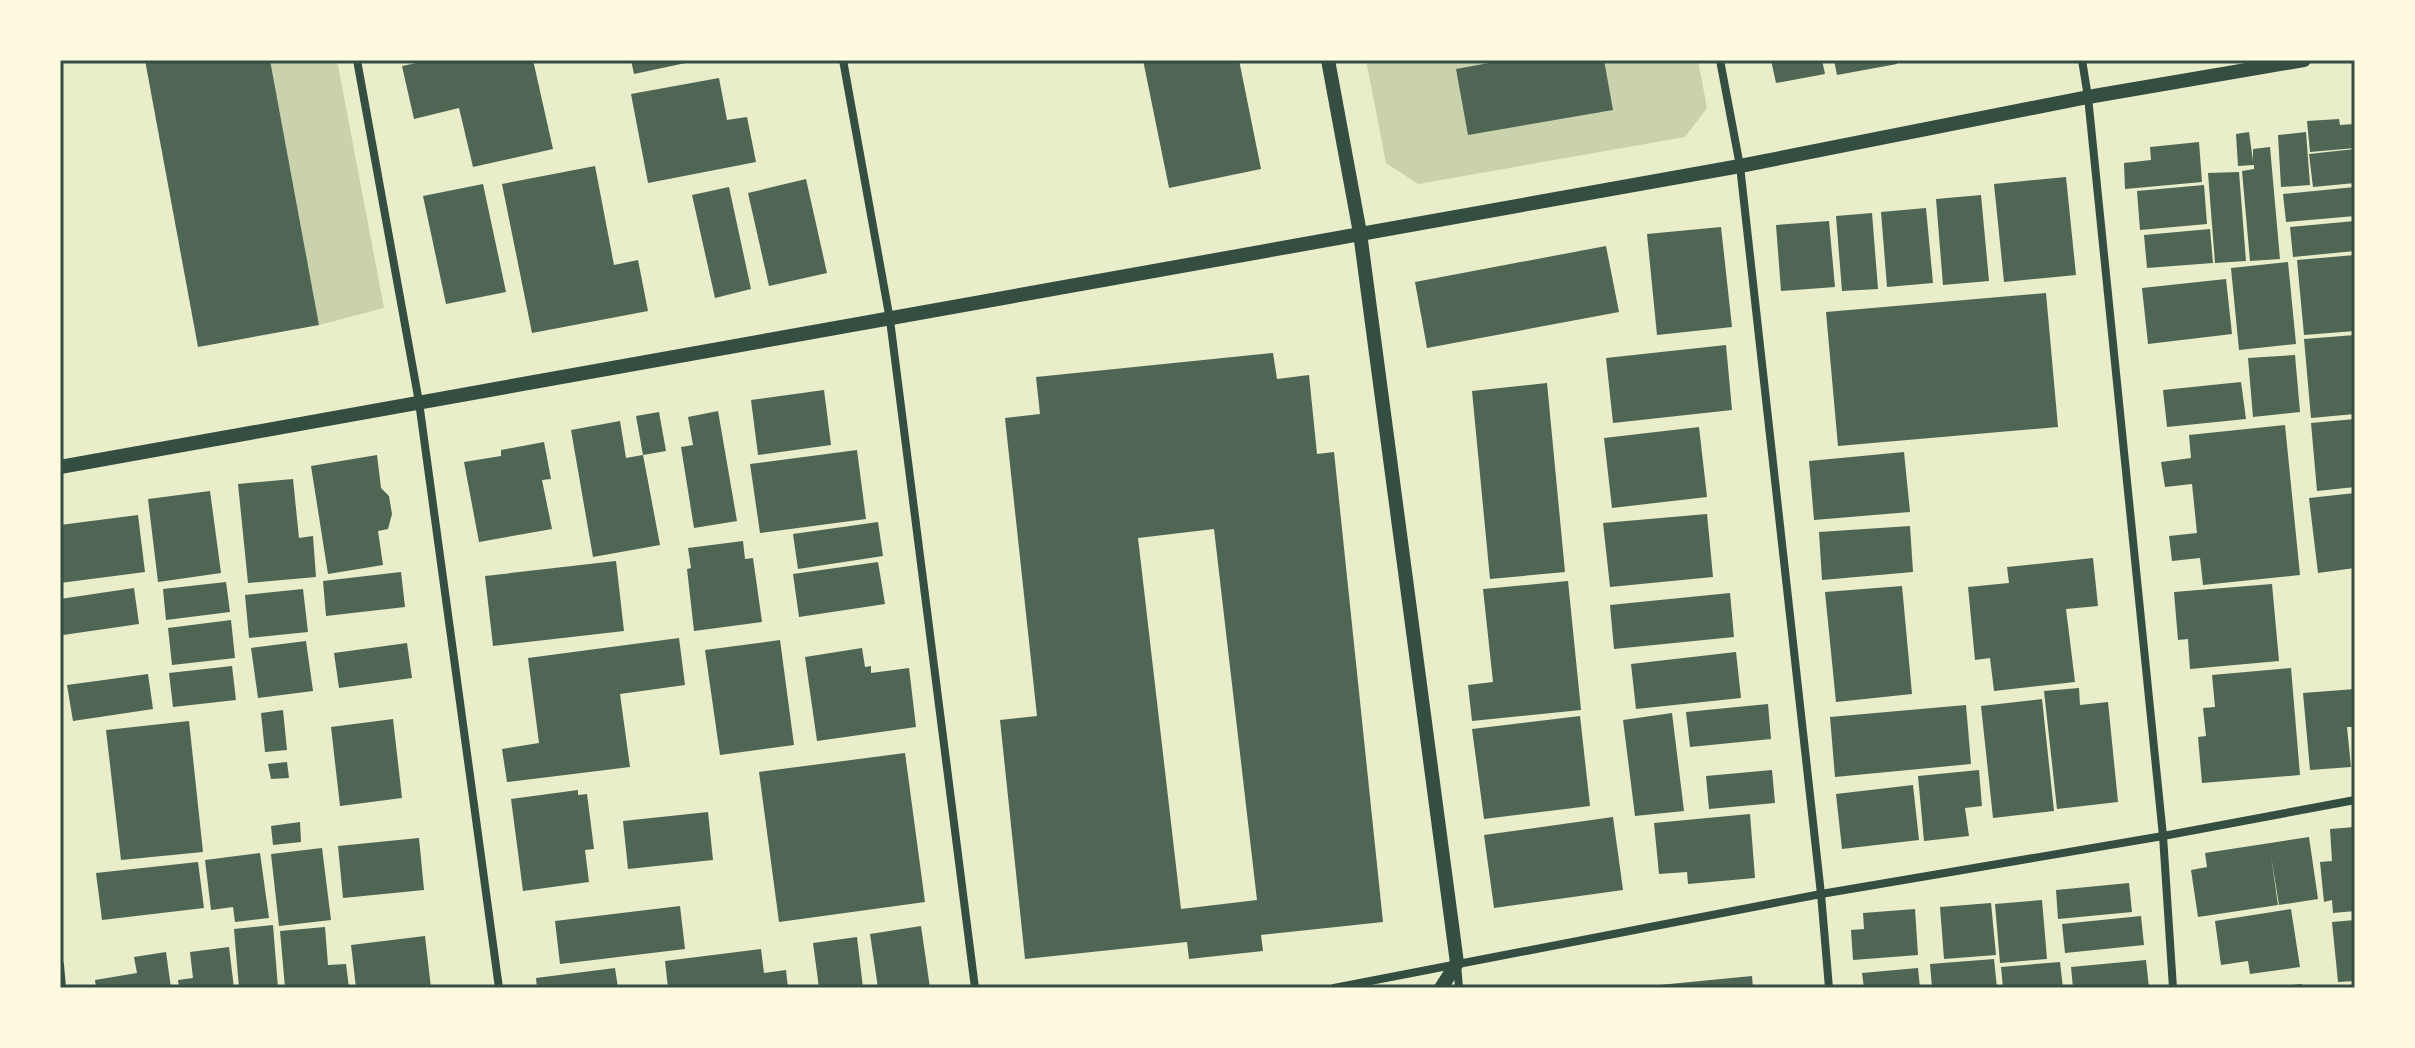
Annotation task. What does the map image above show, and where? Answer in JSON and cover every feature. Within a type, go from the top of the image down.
[{"type":"street","points":[[357,60],[419,402],[499,988]]},
{"type":"street","points":[[843,60],[890,320],[975,988]]},
{"type":"street","points":[[1328,60],[1360,233],[1459,988]]},
{"type":"street","points":[[1720,60],[1740,166],[1829,988]]},
{"type":"street","points":[[2082,60],[2163,836],[2173,988]]},
{"type":"street","points":[[60,467],[1740,166],[2088,97],[2304,60]]},
{"type":"street","points":[[1334,988],[1821,894],[2355,800]]},
{"type":"street","points":[[1441,988],[1457,963]]},
{"type":"street","points":[[60,965],[62,988]]},
{"type":"green space","points":[[270,60],[337,60],[384,308],[319,325]]},
{"type":"green space","points":[[1366,60],[1698,60],[1707,108],[1685,137],[1418,184],[1386,163]]},
{"type":"building","points":[[145,60],[270,60],[319,325],[198,347]]},
{"type":"building","points":[[430,60],[533,60],[553,149],[473,167],[459,108],[414,119],[402,66]]},
{"type":"building","points":[[631,60],[695,60],[695,61],[634,74]]},
{"type":"building","points":[[1143,60],[1239,60],[1261,169],[1169,188]]},
{"type":"building","points":[[1505,60],[1604,60],[1613,110],[1468,135],[1456,69]]},
{"type":"building","points":[[1771,60],[1822,60],[1825,74],[1776,83]]},
{"type":"building","points":[[1834,60],[1896,60],[1897,64],[1837,75]]},
{"type":"building","points":[[719,78],[727,120],[747,117],[756,162],[648,183],[631,94]]},
{"type":"building","points":[[2339,119],[2340,125],[2355,124],[2355,148],[2310,152],[2307,121]]},
{"type":"building","points":[[2249,132],[2253,161],[2253,149],[2270,147],[2280,259],[2250,261],[2242,171],[2254,169],[2254,165],[2238,166],[2236,134]]},
{"type":"building","points":[[2306,132],[2310,185],[2281,187],[2278,135]]},
{"type":"building","points":[[2199,142],[2202,182],[2125,189],[2124,163],[2151,160],[2150,147]]},
{"type":"building","points":[[2355,149],[2355,183],[2313,187],[2309,154]]},
{"type":"building","points":[[595,166],[614,265],[638,260],[648,311],[532,333],[502,184]]},
{"type":"building","points":[[2239,172],[2246,261],[2215,263],[2208,173]]},
{"type":"building","points":[[2066,177],[2076,275],[2004,282],[1994,184]]},
{"type":"building","points":[[806,179],[827,273],[769,286],[748,193]]},
{"type":"building","points":[[483,184],[506,292],[446,304],[423,196]]},
{"type":"building","points":[[2204,185],[2207,224],[2140,230],[2137,191]]},
{"type":"building","points":[[729,187],[751,289],[715,298],[692,195]]},
{"type":"building","points":[[2355,187],[2355,216],[2286,222],[2283,194]]},
{"type":"building","points":[[1981,195],[1989,281],[1943,285],[1936,199]]},
{"type":"building","points":[[1926,208],[1933,283],[1887,287],[1881,212]]},
{"type":"building","points":[[1872,213],[1878,289],[1842,291],[1836,216]]},
{"type":"building","points":[[1829,221],[1835,287],[1781,291],[1776,225]]},
{"type":"building","points":[[2355,221],[2355,251],[2293,257],[2290,227]]},
{"type":"building","points":[[1721,227],[1732,327],[1657,335],[1647,234]]},
{"type":"building","points":[[2210,229],[2213,263],[2147,268],[2144,235]]},
{"type":"building","points":[[1606,246],[1619,312],[1427,348],[1415,282]]},
{"type":"building","points":[[2355,255],[2355,331],[2304,335],[2297,260]]},
{"type":"building","points":[[2288,262],[2296,344],[2239,350],[2231,268]]},
{"type":"building","points":[[2226,279],[2232,334],[2148,344],[2142,288]]},
{"type":"building","points":[[2046,293],[2058,427],[1838,446],[1826,312]]},
{"type":"building","points":[[2355,335],[2355,414],[2311,418],[2304,339]]},
{"type":"building","points":[[1726,345],[1732,410],[1613,423],[1606,358]]},
{"type":"building","points":[[1273,353],[1277,379],[1309,375],[1317,454],[1334,452],[1383,922],[1261,935],[1263,951],[1189,959],[1187,942],[1025,959],[1000,720],[1037,716],[1005,418],[1040,414],[1036,377]],"holes":[[[1214,529],[1257,900],[1181,909],[1138,538]]]},
{"type":"building","points":[[2295,355],[2300,412],[2253,417],[2248,358]]},
{"type":"building","points":[[2241,382],[2246,419],[2167,427],[2163,390]]},
{"type":"building","points":[[1547,383],[1565,572],[1490,579],[1472,391]]},
{"type":"building","points":[[824,390],[831,445],[758,455],[751,400]]},
{"type":"building","points":[[718,411],[737,521],[694,528],[681,447],[693,445],[688,417]]},
{"type":"building","points":[[659,412],[666,451],[643,455],[636,416]]},
{"type":"building","points":[[2355,419],[2355,487],[2317,491],[2311,423]]},
{"type":"building","points":[[620,421],[626,458],[643,455],[660,545],[593,557],[571,430]]},
{"type":"building","points":[[2285,425],[2300,575],[2203,585],[2200,558],[2172,561],[2169,536],[2197,533],[2192,484],[2165,487],[2161,462],[2191,458],[2189,435]]},
{"type":"building","points":[[1699,427],[1707,497],[1612,508],[1604,438]]},
{"type":"building","points":[[544,442],[551,479],[542,480],[552,529],[479,542],[464,462],[501,456],[501,450]]},
{"type":"building","points":[[857,450],[866,519],[760,533],[750,464]]},
{"type":"building","points":[[1904,452],[1910,512],[1814,520],[1809,461]]},
{"type":"building","points":[[377,455],[381,488],[389,496],[392,514],[388,529],[378,531],[383,565],[328,574],[311,466]]},
{"type":"building","points":[[293,479],[299,538],[313,536],[316,577],[248,583],[238,484]]},
{"type":"building","points":[[210,491],[221,573],[158,582],[148,499]]},
{"type":"building","points":[[2355,493],[2355,568],[2318,573],[2309,498]]},
{"type":"building","points":[[1707,514],[1713,577],[1610,587],[1603,523]]},
{"type":"building","points":[[138,515],[145,572],[60,583],[60,525]]},
{"type":"building","points":[[878,522],[883,556],[798,569],[793,534]]},
{"type":"building","points":[[1910,526],[1913,572],[1822,580],[1819,532]]},
{"type":"building","points":[[743,541],[745,559],[753,558],[762,622],[694,631],[687,569],[691,568],[688,548]]},
{"type":"building","points":[[2093,558],[2098,606],[2066,609],[2075,682],[1994,691],[1990,658],[1975,660],[1968,587],[2009,583],[2007,567]]},
{"type":"building","points":[[616,561],[624,631],[493,646],[485,576]]},
{"type":"building","points":[[878,562],[885,604],[799,617],[793,574]]},
{"type":"building","points":[[401,572],[405,607],[326,616],[323,581]]},
{"type":"building","points":[[1568,581],[1581,710],[1472,721],[1468,685],[1493,682],[1483,589]]},
{"type":"building","points":[[226,582],[230,612],[166,620],[163,589]]},
{"type":"building","points":[[2272,584],[2279,661],[2190,669],[2188,639],[2178,640],[2174,592]]},
{"type":"building","points":[[1902,586],[1912,694],[1836,702],[1825,592]]},
{"type":"building","points":[[134,588],[139,624],[63,635],[60,599]]},
{"type":"building","points":[[303,589],[308,632],[249,638],[245,595]]},
{"type":"building","points":[[1730,593],[1734,637],[1614,649],[1610,605]]},
{"type":"building","points":[[231,620],[235,658],[172,665],[168,628]]},
{"type":"building","points":[[679,638],[685,685],[620,694],[630,767],[507,782],[502,749],[539,743],[528,658]]},
{"type":"building","points":[[780,640],[794,745],[720,755],[705,650]]},
{"type":"building","points":[[306,641],[313,691],[258,698],[251,648]]},
{"type":"building","points":[[407,643],[412,678],[339,688],[334,653]]},
{"type":"building","points":[[862,648],[865,667],[871,666],[871,673],[909,668],[916,727],[817,741],[805,657]]},
{"type":"building","points":[[1736,652],[1741,698],[1636,709],[1631,664]]},
{"type":"building","points":[[232,666],[236,700],[173,707],[169,673]]},
{"type":"building","points":[[2291,668],[2300,775],[2202,783],[2198,737],[2206,736],[2203,708],[2215,707],[2212,675]]},
{"type":"building","points":[[148,674],[153,709],[73,721],[67,685]]},
{"type":"building","points":[[2079,688],[2080,705],[2108,702],[2118,802],[2057,809],[2044,691]]},
{"type":"building","points":[[2355,689],[2355,727],[2347,727],[2351,767],[2310,770],[2303,693]]},
{"type":"building","points":[[2042,699],[2054,811],[1993,818],[1981,706]]},
{"type":"building","points":[[1768,704],[1771,739],[1690,747],[1686,712]]},
{"type":"building","points":[[1966,705],[1971,764],[1835,777],[1830,717]]},
{"type":"building","points":[[283,710],[287,750],[265,752],[261,713]]},
{"type":"building","points":[[1672,713],[1684,811],[1635,816],[1623,720]]},
{"type":"building","points":[[1580,716],[1590,806],[1484,819],[1472,729]]},
{"type":"building","points":[[393,719],[402,798],[340,806],[331,727]]},
{"type":"building","points":[[189,721],[203,852],[121,860],[106,730]]},
{"type":"building","points":[[905,753],[925,902],[779,922],[759,772]]},
{"type":"building","points":[[287,762],[289,778],[271,779],[268,764]]},
{"type":"building","points":[[1772,770],[1775,803],[1709,809],[1706,776]]},
{"type":"building","points":[[1979,770],[1982,806],[1965,808],[1969,836],[1924,841],[1918,776]]},
{"type":"building","points":[[1913,785],[1919,840],[1842,849],[1836,794]]},
{"type":"building","points":[[578,790],[578,795],[587,794],[594,849],[585,850],[589,882],[523,891],[511,799]]},
{"type":"building","points":[[708,812],[713,860],[628,869],[623,821]]},
{"type":"building","points":[[1750,814],[1755,878],[1688,884],[1687,872],[1659,874],[1654,823]]},
{"type":"building","points":[[1613,817],[1623,890],[1494,908],[1484,835]]},
{"type":"building","points":[[300,822],[301,842],[273,845],[271,826]]},
{"type":"building","points":[[2355,827],[2355,911],[2333,913],[2332,900],[2324,902],[2320,862],[2332,861],[2330,829]]},
{"type":"building","points":[[2309,837],[2318,899],[2279,905],[2271,856],[2278,905],[2198,917],[2191,870],[2207,867],[2205,853]]},
{"type":"building","points":[[419,838],[424,890],[343,898],[338,846]]},
{"type":"building","points":[[322,848],[331,920],[279,926],[271,854]]},
{"type":"building","points":[[260,853],[269,918],[235,922],[233,907],[211,910],[205,860]]},
{"type":"building","points":[[198,862],[204,908],[102,920],[96,873]]},
{"type":"building","points":[[2129,883],[2132,912],[2058,919],[2056,890]]},
{"type":"building","points":[[2042,900],[2047,959],[2000,963],[1995,904]]},
{"type":"building","points":[[1991,903],[1996,955],[1944,959],[1940,907]]},
{"type":"building","points":[[680,906],[685,949],[560,964],[555,921]]},
{"type":"building","points":[[1915,909],[1918,955],[1853,960],[1851,930],[1864,929],[1863,913]]},
{"type":"building","points":[[2291,909],[2300,967],[2250,974],[2248,961],[2221,965],[2215,921]]},
{"type":"building","points":[[2141,916],[2144,945],[2065,953],[2062,924]]},
{"type":"building","points":[[2355,920],[2355,981],[2338,982],[2332,922]]},
{"type":"building","points":[[273,925],[278,988],[239,988],[234,929]]},
{"type":"building","points":[[921,926],[930,988],[878,988],[870,934]]},
{"type":"building","points":[[325,927],[328,965],[346,964],[349,988],[285,988],[280,931]]},
{"type":"building","points":[[425,936],[431,988],[356,988],[351,945]]},
{"type":"building","points":[[857,937],[863,988],[819,988],[813,943]]},
{"type":"building","points":[[229,947],[234,988],[179,988],[178,980],[193,978],[190,952]]},
{"type":"building","points":[[761,949],[764,973],[786,970],[788,988],[668,988],[665,961]]},
{"type":"building","points":[[166,952],[171,988],[96,988],[95,980],[137,973],[134,957]]},
{"type":"building","points":[[1994,959],[1997,988],[1932,988],[1930,964]]},
{"type":"building","points":[[2146,960],[2149,988],[2073,988],[2071,967]]},
{"type":"building","points":[[2060,962],[2063,988],[2003,988],[2001,967]]},
{"type":"building","points":[[615,968],[618,988],[537,988],[536,978]]},
{"type":"building","points":[[1918,968],[1920,988],[1864,988],[1862,973]]},
{"type":"building","points":[[1752,976],[1753,988],[1649,988],[1649,986]]},
{"type":"building","points":[[2302,984],[2302,988],[2282,988],[2282,986]]}]
